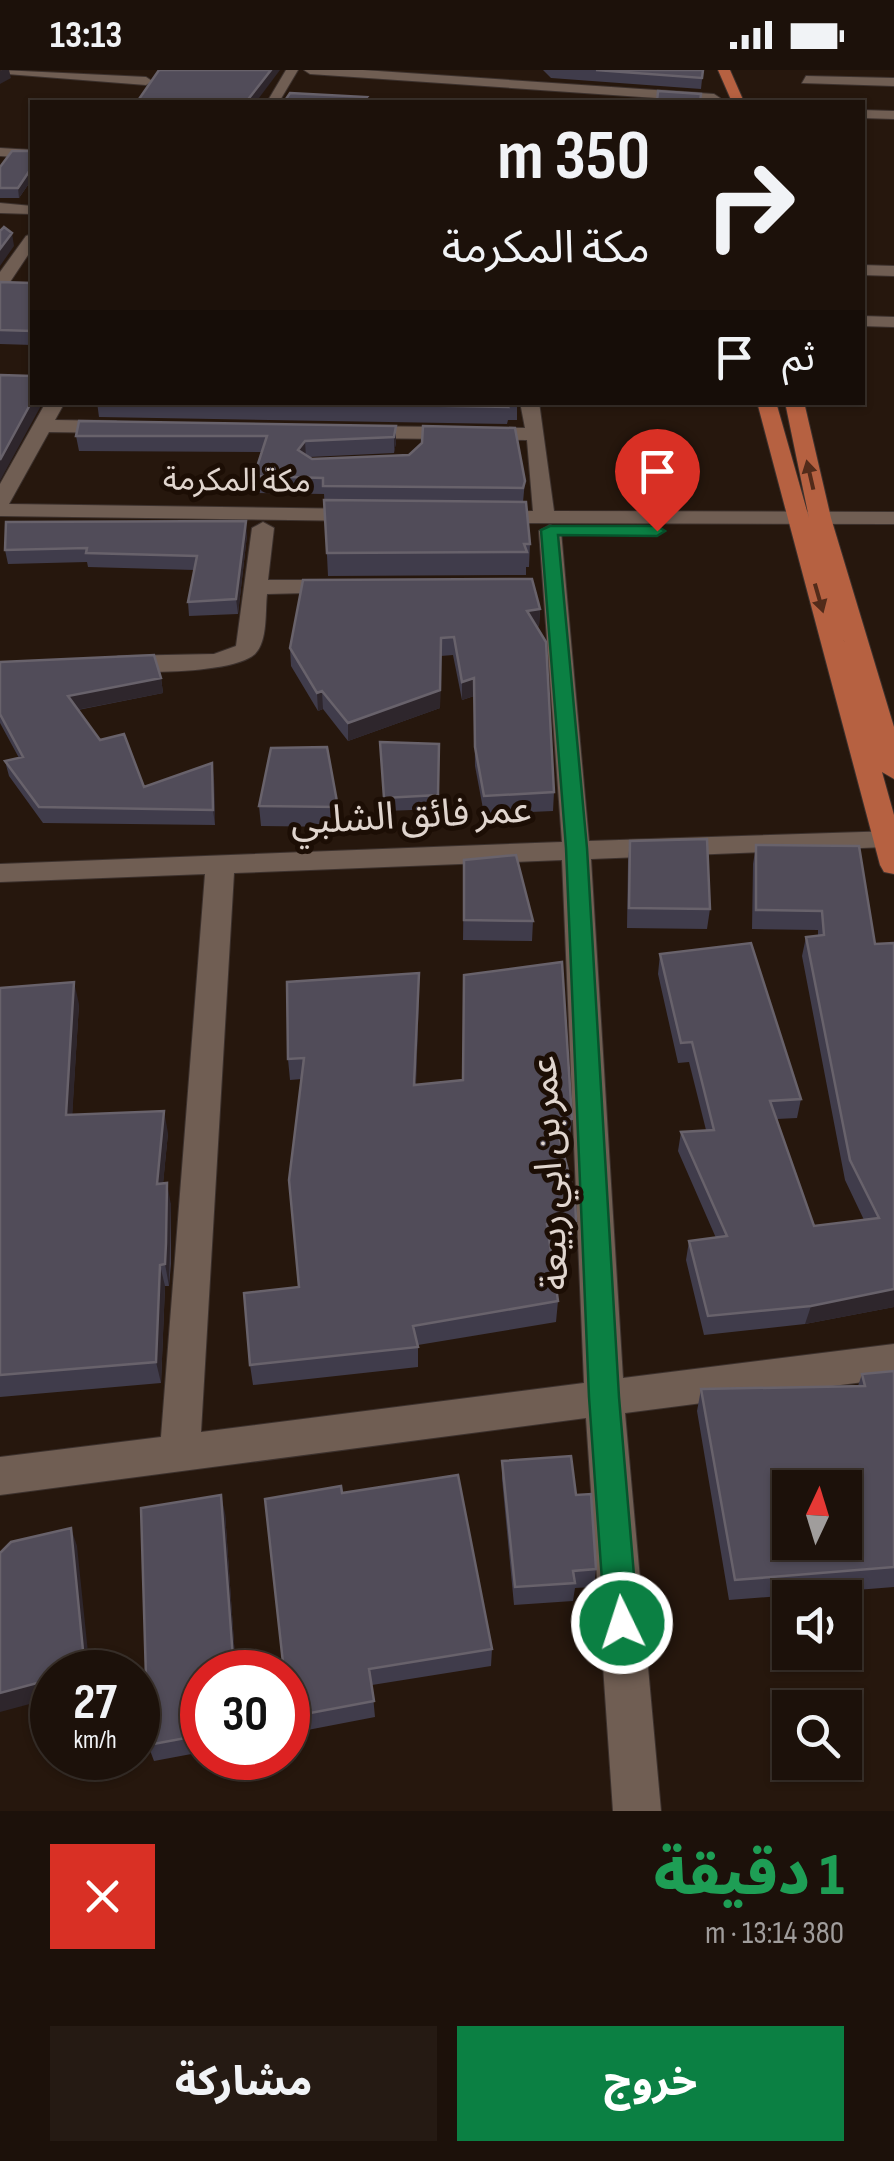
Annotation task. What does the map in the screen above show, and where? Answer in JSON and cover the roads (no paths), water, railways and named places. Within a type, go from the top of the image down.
[{"type":"main road","points":[[724,70],[737,100]]},
{"type":"main road","points":[[767,405],[894,770]]},
{"type":"main road","points":[[794,405],[810,525],[890,852]]},
{"type":"street","points":[[7,70],[146,81]]},
{"type":"street","points":[[76,70],[133,70]]},
{"type":"street","points":[[274,100],[292,70]]},
{"type":"street","points":[[310,70],[358,72],[424,85],[551,95],[713,95]]},
{"type":"street","points":[[806,80],[869,76],[894,82]]},
{"type":"street","points":[[865,114],[894,115]]},
{"type":"street","points":[[0,152],[30,154]]},
{"type":"street","points":[[0,208],[30,210]]},
{"type":"street","points":[[5,287],[30,243]]},
{"type":"street","points":[[865,270],[894,271]]},
{"type":"street","points":[[865,321],[894,322]]},
{"type":"street","points":[[0,506],[54,405]]},
{"type":"street","name":"عمر بن ابي ربيعة","points":[[529,405],[547,524],[544,586],[576,848],[604,1397],[637,1811]]},
{"type":"street","points":[[44,426],[140,428]]},
{"type":"street","points":[[334,431],[536,434]]},
{"type":"street","points":[[408,459],[411,433]]},
{"type":"street","name":"مكة المكرمة","points":[[0,506],[384,522],[263,528],[0,527]]},
{"type":"street","points":[[470,523],[810,525],[894,518]]},
{"type":"street","points":[[810,525],[894,533]]},
{"type":"street","points":[[98,664],[234,658],[245,651],[250,642],[263,528]]},
{"type":"street","points":[[256,588],[356,587]]},
{"type":"street","name":"عمر فائق الشلبي","points":[[0,873],[576,848],[890,852]]},
{"type":"street","points":[[180,1452],[220,864]]},
{"type":"street","points":[[0,1476],[894,1361]]}]
